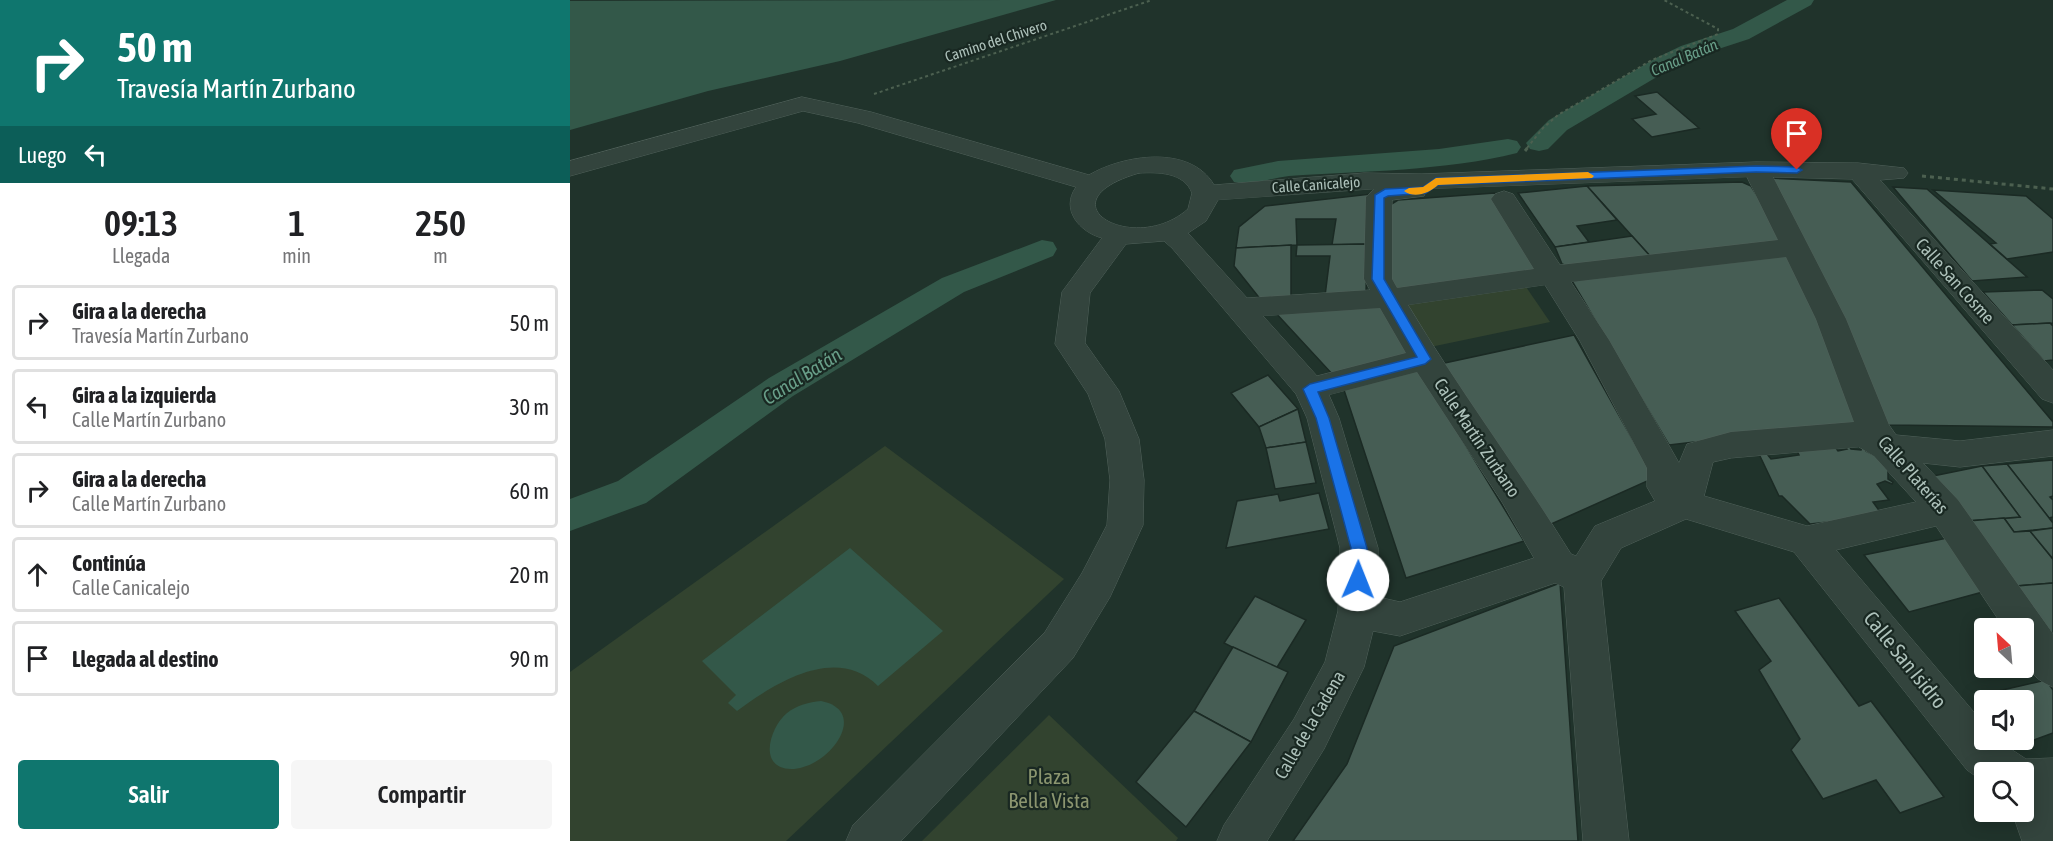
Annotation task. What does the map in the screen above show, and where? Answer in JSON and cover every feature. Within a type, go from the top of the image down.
[{"type":"street","points":[[570,169],[802,104],[863,117],[1092,184]]},
{"type":"street","points":[[1140,165],[1176,168],[1190,174],[1201,182],[1205,193],[1204,204],[1197,214],[1185,224],[1152,235],[1119,235],[1101,229],[1088,220],[1082,208],[1084,196],[1092,184],[1105,175],[1140,165]]},
{"type":"street","name":"Calle Canicalejo","points":[[1205,193],[1364,181],[1436,182],[1756,169],[1895,173]]},
{"type":"street","name":"Calle Platerías","points":[[1756,169],[1831,319],[1874,430],[1886,447],[1945,510],[2053,668]]},
{"type":"street","name":"Calle San Cosme","points":[[1858,171],[2053,391]]},
{"type":"street","name":"Calle Martín Zurbano","points":[[1436,182],[1426,190],[1385,193],[1379,197],[1378,279],[1425,359],[1570,572]]},
{"type":"street","points":[[1504,199],[1594,340],[1664,468],[1665,487],[1680,505],[1808,541],[1945,510]]},
{"type":"street","name":"Calle de la Cadena","points":[[1168,231],[1182,242],[1310,389],[1323,418],[1359,548],[1358,611],[1344,667],[1309,734],[1240,841]]},
{"type":"street","points":[[869,841],[1059,645],[1096,585],[1125,525],[1128,480],[1122,439],[1103,391],[1070,344],[1076,292],[1119,235]]},
{"type":"street","points":[[1238,308],[1391,298],[1553,275],[1795,247]]},
{"type":"street","points":[[1310,389],[1425,359]]},
{"type":"street","points":[[1358,611],[1400,619],[1494,589],[1570,572],[1608,537],[1680,505],[1699,453],[1731,445],[1864,434],[1886,447],[1960,454],[2053,443]]},
{"type":"street","name":"Calle San Isidro","points":[[1808,541],[1982,755],[1993,762]]},
{"type":"street","points":[[1570,572],[1606,841]]},
{"type":"street","points":[[2034,781],[2053,780]]},
{"type":"street","points":[[2034,810],[2045,841]]},
{"type":"path","name":"Camino del Chivero","points":[[863,117],[867,98],[882,90],[1152,0]]},
{"type":"path","points":[[1522,153],[1543,128],[1558,115],[1652,60],[1718,34],[1718,29],[1664,0]]},
{"type":"path","points":[[1895,173],[2053,189]]},
{"type":"green space","points":[[1522,281],[1550,322],[1416,350],[1393,307]]},
{"type":"green space","points":[[885,446],[1064,579],[786,841],[570,841],[570,672]]},
{"type":"green space","name":"Plaza Bella Vista","points":[[1049,715],[1178,838],[1176,841],[922,841]]},
{"type":"shaded area","points":[[1056,0],[840,61],[708,91],[570,130],[570,1]]},
{"type":"shaded area","points":[[850,548],[943,631],[878,686],[861,674],[844,668],[825,668],[806,672],[787,680],[769,689],[737,711],[728,703],[736,695],[702,661]]},
{"type":"shaded area","points":[[821,701],[836,707],[843,716],[844,727],[839,739],[819,760],[791,769],[780,767],[770,755],[770,746],[781,719],[791,710],[803,704]]},
{"type":"building","points":[[1657,92],[1699,128],[1652,137],[1632,119],[1656,114],[1635,96]]},
{"type":"building","points":[[1769,178],[1851,182],[2053,422],[2053,427],[1887,425]]},
{"type":"building","points":[[1742,182],[1751,186],[1787,244],[1651,257],[1587,186]]},
{"type":"building","points":[[1587,186],[1617,220],[1577,226],[1589,242],[1555,247],[1518,193]]},
{"type":"building","points":[[1893,187],[1927,189],[2027,277],[1972,281]]},
{"type":"building","points":[[1933,190],[2026,196],[2053,219],[2053,252],[2007,259],[1990,244],[1996,243]]},
{"type":"building","points":[[1495,193],[1539,271],[1398,289],[1388,284],[1390,205],[1398,200]]},
{"type":"building","points":[[1371,194],[1367,244],[1332,245],[1336,219],[1296,219],[1297,245],[1236,248],[1239,227],[1265,206]]},
{"type":"building","points":[[1632,236],[1651,257],[1570,267],[1562,264],[1555,247]]},
{"type":"building","points":[[1367,244],[1366,294],[1325,296],[1330,256],[1296,256],[1297,245]]},
{"type":"building","points":[[1291,245],[1291,297],[1261,300],[1234,266],[1236,248]]},
{"type":"building","points":[[1791,252],[1858,423],[1669,445],[1572,281]]},
{"type":"building","points":[[2042,290],[2053,299],[2053,323],[2012,325],[1983,292]]},
{"type":"building","points":[[1382,306],[1420,356],[1334,376],[1273,310]]},
{"type":"building","points":[[2050,323],[2053,326],[2053,360],[2044,361],[2012,325]]},
{"type":"building","points":[[1574,335],[1654,478],[1549,525],[1440,364]]},
{"type":"building","points":[[1419,369],[1524,541],[1406,578],[1343,387]]},
{"type":"building","points":[[1268,375],[1298,409],[1259,427],[1231,393]]},
{"type":"building","points":[[1298,409],[1306,442],[1266,448],[1259,427]]},
{"type":"building","points":[[1306,442],[1316,483],[1275,489],[1266,448]]},
{"type":"building","points":[[1844,446],[1861,450],[1862,446],[1867,448],[1866,451],[1878,457],[1893,472],[1888,471],[1888,479],[1893,482],[1892,484],[1885,481],[1877,484],[1889,500],[1873,502],[1883,516],[1810,524],[1782,496],[1779,496],[1759,454],[1767,454],[1771,459],[1799,455],[1797,451],[1835,447],[1838,451],[1847,449]]},
{"type":"building","points":[[2053,460],[2053,496],[2050,497],[2053,500],[2053,517],[2049,518],[2007,464]]},
{"type":"building","points":[[2007,464],[2053,523],[2053,528],[2014,532],[2004,518],[2020,517],[1982,466]]},
{"type":"building","points":[[1982,466],[2020,517],[1968,521],[1933,476]]},
{"type":"building","points":[[1319,493],[1329,529],[1226,548],[1237,501],[1278,494],[1280,501]]},
{"type":"building","points":[[2004,518],[2014,532],[2030,531],[2053,559],[2053,583],[2017,586],[1968,521]]},
{"type":"building","points":[[2053,528],[2053,559],[2030,531]]},
{"type":"building","points":[[1952,537],[1990,590],[1909,612],[1864,555]]},
{"type":"building","points":[[1560,583],[1578,841],[1293,841],[1347,764],[1394,646]]},
{"type":"building","points":[[2053,583],[2053,635],[2017,586]]},
{"type":"building","points":[[1255,596],[1306,620],[1276,669],[1224,643]]},
{"type":"building","points":[[1779,598],[1859,706],[1871,701],[1944,797],[1900,813],[1876,780],[1823,799],[1791,750],[1800,739],[1759,670],[1771,661],[1735,611]]},
{"type":"building","points":[[1233,647],[1288,672],[1251,742],[1194,711]]},
{"type":"building","points":[[2046,680],[2053,690],[2053,733],[2034,740],[2034,690],[2002,690]]},
{"type":"building","points":[[1194,711],[1251,742],[1186,827],[1136,782]]},
{"type":"waterway","name":"Canal Batán","points":[[1539,143],[1558,125],[1664,63],[1689,51],[1741,34],[1803,0]]},
{"type":"waterway","name":"Canal Batán","points":[[1244,176],[1278,169],[1439,157],[1508,147]]},
{"type":"waterway","name":"Canal Batán","points":[[570,515],[632,492],[781,387],[953,285],[1042,249]]},
{"type":"slow traffic","points":[[1409,191],[1426,190],[1436,182],[1588,176]]},
{"type":"route","points":[[1358,580],[1359,548],[1323,418],[1310,389],[1425,359],[1378,279],[1379,197],[1385,193],[1426,190],[1436,182],[1756,169],[1797,170]]}]
